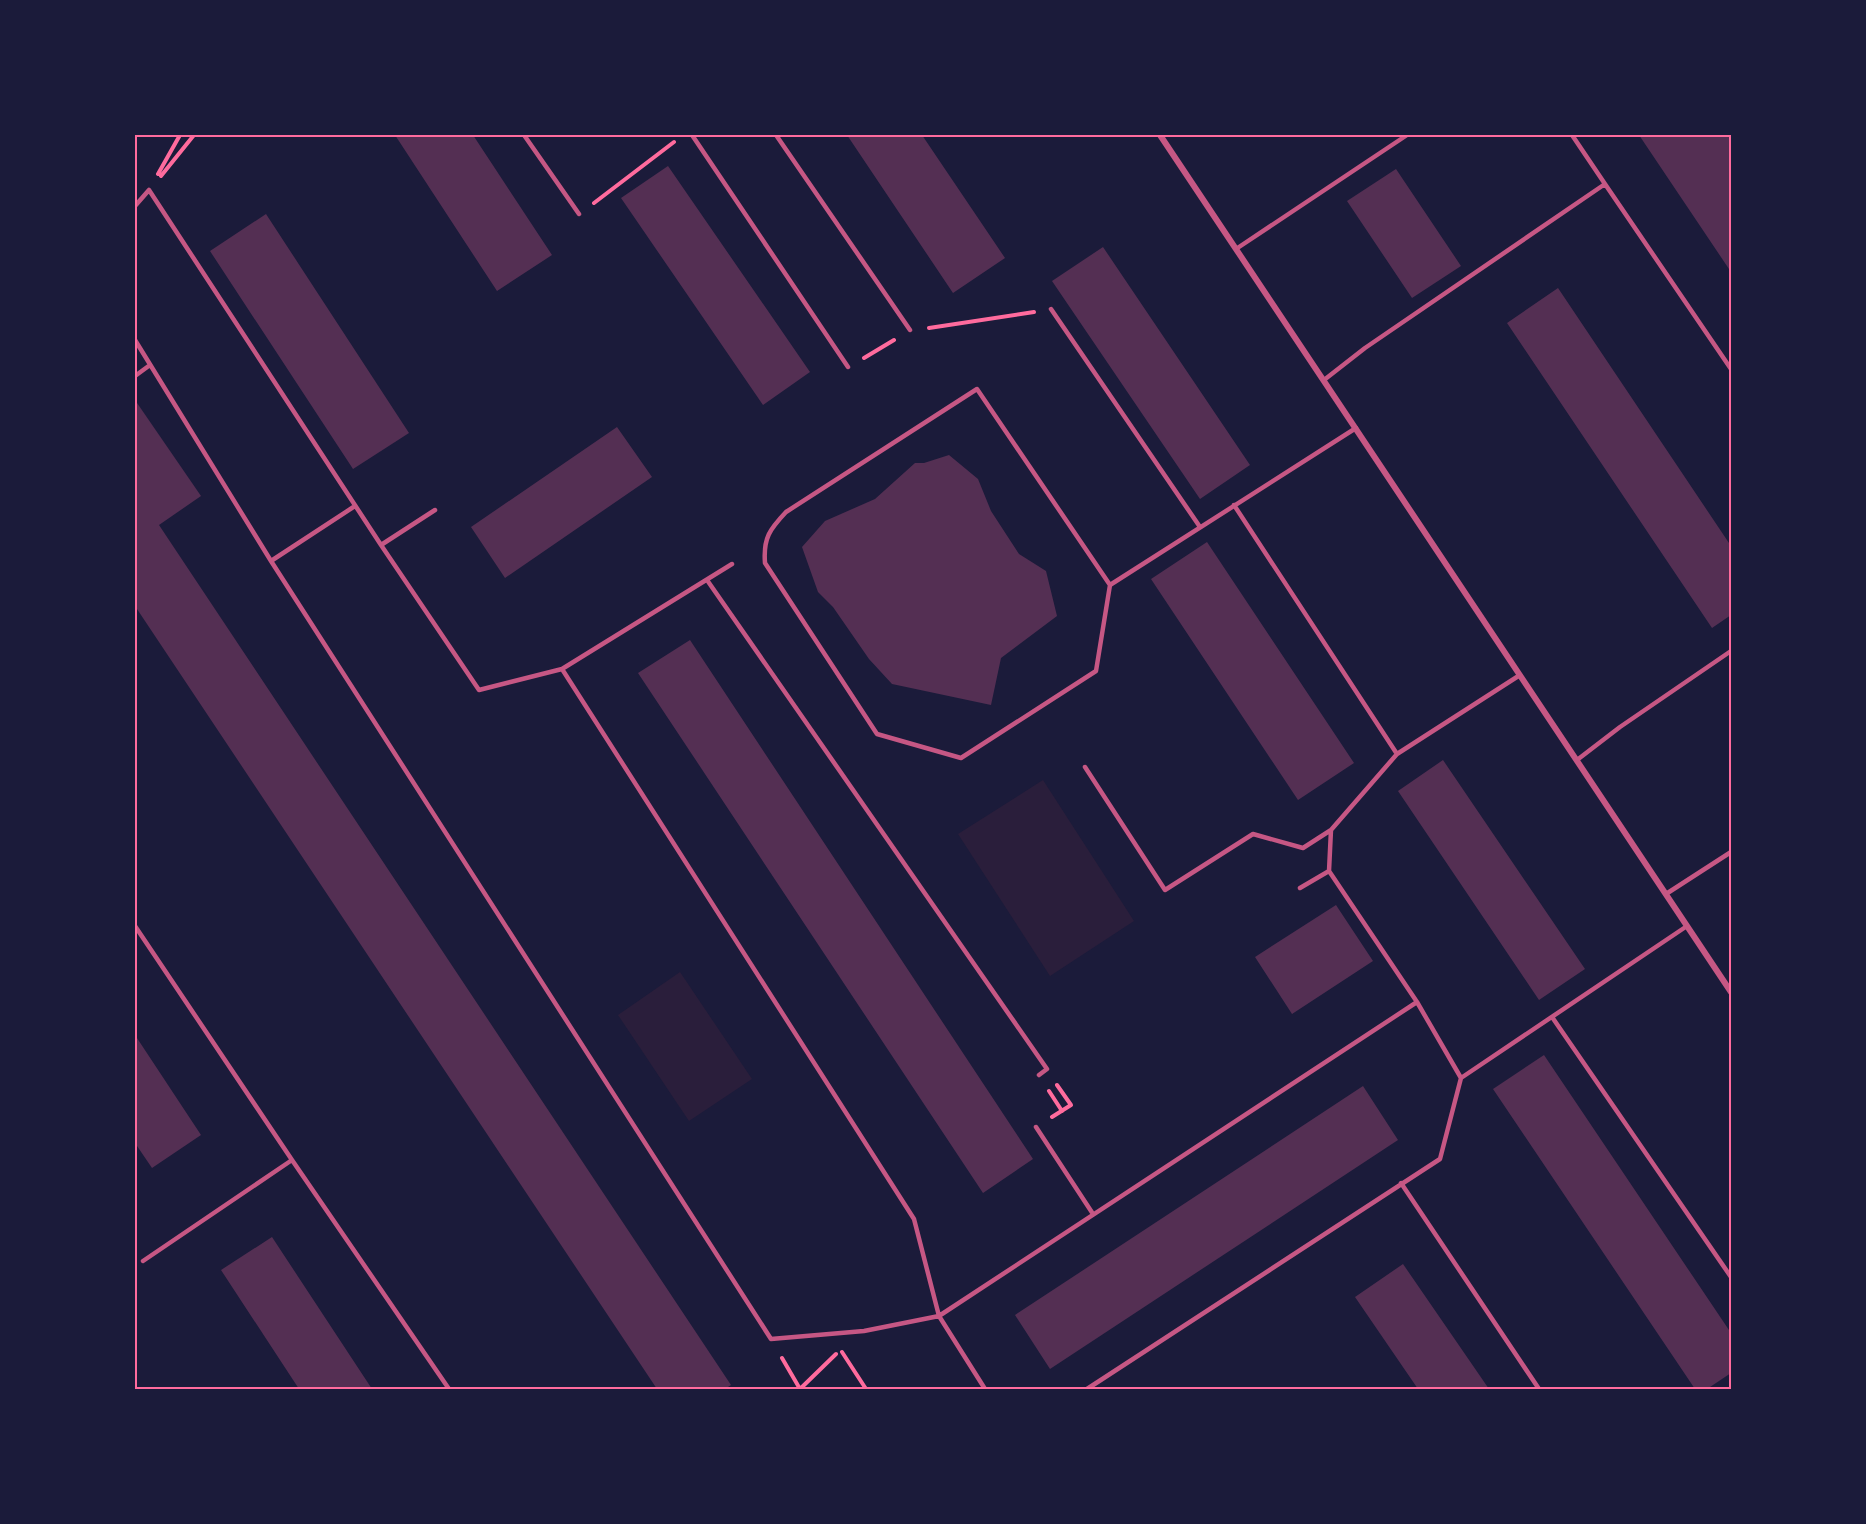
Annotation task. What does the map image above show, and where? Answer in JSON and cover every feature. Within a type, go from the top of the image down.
[{"type":"street","points":[[1160,135],[1731,992]]},
{"type":"lane","points":[[524,135],[579,214]]},
{"type":"lane","points":[[692,135],[848,367]]},
{"type":"lane","points":[[776,135],[910,330]]},
{"type":"lane","points":[[1236,249],[1407,135]]},
{"type":"lane","points":[[1572,135],[1731,369]]},
{"type":"lane","points":[[1324,381],[1365,348],[1605,184]]},
{"type":"lane","points":[[135,206],[149,190],[355,506],[479,690],[562,669],[732,564]]},
{"type":"lane","points":[[1051,309],[1200,527]]},
{"type":"lane","points":[[135,340],[271,561],[771,1339],[864,1332],[939,1316],[1417,1002]]},
{"type":"lane","points":[[135,376],[150,365]]},
{"type":"lane","points":[[1110,585],[977,389],[786,512],[771,528],[764,547],[765,563],[877,734],[961,758],[1096,671],[1110,585],[1356,428]]},
{"type":"lane","points":[[1234,505],[1397,754]]},
{"type":"lane","points":[[271,561],[355,506]]},
{"type":"lane","points":[[381,545],[435,510]]},
{"type":"lane","points":[[707,580],[1047,1069],[1039,1076]]},
{"type":"lane","points":[[1576,760],[1731,651]]},
{"type":"lane","points":[[562,669],[914,1219],[939,1316],[985,1389]]},
{"type":"lane","points":[[1085,767],[1165,890],[1253,834],[1303,848],[1331,830],[1397,754],[1520,675]]},
{"type":"lane","points":[[1331,830],[1329,871],[1417,1002],[1461,1078]]},
{"type":"lane","points":[[1666,894],[1731,852]]},
{"type":"lane","points":[[1300,888],[1329,871]]},
{"type":"lane","points":[[135,926],[449,1389]]},
{"type":"lane","points":[[1087,1389],[1440,1159],[1461,1078],[1687,926]]},
{"type":"lane","points":[[1552,1017],[1731,1277]]},
{"type":"lane","points":[[1036,1127],[1093,1214]]},
{"type":"lane","points":[[143,1261],[292,1160]]},
{"type":"lane","points":[[1401,1183],[1539,1389]]},
{"type":"path","points":[[149,190],[180,135]]},
{"type":"path","points":[[149,190],[194,135]]},
{"type":"path","points":[[579,214],[682,135]]},
{"type":"path","points":[[848,367],[910,330],[1051,309]]},
{"type":"path","points":[[1036,1127],[1071,1105],[1047,1069]]},
{"type":"path","points":[[771,1339],[800,1389],[841,1350],[866,1389]]},
{"type":"shaded area","points":[[1043,780],[1134,921],[1050,976],[958,834]]},
{"type":"shaded area","points":[[680,972],[752,1079],[689,1121],[618,1015]]},
{"type":"building","points":[[395,135],[473,135],[552,255],[497,291]]},
{"type":"building","points":[[847,135],[922,135],[1005,258],[953,293]]},
{"type":"building","points":[[1639,135],[1728,135],[1731,140],[1731,272]]},
{"type":"building","points":[[668,166],[810,372],[763,405],[621,198]]},
{"type":"building","points":[[1396,169],[1461,266],[1412,298],[1347,201]]},
{"type":"building","points":[[266,214],[409,433],[353,469],[210,251]]},
{"type":"building","points":[[1103,247],[1250,465],[1200,499],[1052,281]]},
{"type":"building","points":[[1558,288],[1731,546],[1731,615],[1712,628],[1507,323]]},
{"type":"building","points":[[135,400],[201,496],[159,525],[731,1385],[725,1389],[657,1389],[135,606]]},
{"type":"building","points":[[617,427],[652,477],[505,578],[471,527]]},
{"type":"building","points":[[949,455],[978,479],[991,511],[1019,554],[1046,571],[1057,616],[1001,658],[991,705],[892,684],[869,659],[833,607],[818,592],[802,547],[825,521],[875,499],[915,463],[924,463]]},
{"type":"building","points":[[1207,542],[1354,763],[1298,800],[1151,579]]},
{"type":"building","points":[[690,640],[1033,1159],[983,1193],[638,673]]},
{"type":"building","points":[[1443,760],[1585,969],[1539,1000],[1398,791]]},
{"type":"building","points":[[1336,905],[1373,961],[1292,1014],[1255,957]]},
{"type":"building","points":[[135,1035],[201,1135],[152,1168],[135,1143]]},
{"type":"building","points":[[1544,1055],[1731,1333],[1731,1373],[1707,1389],[1695,1389],[1493,1089]]},
{"type":"building","points":[[1363,1086],[1398,1140],[1050,1369],[1015,1315]]},
{"type":"building","points":[[272,1237],[372,1389],[299,1389],[221,1270]]},
{"type":"building","points":[[1403,1264],[1489,1389],[1418,1389],[1355,1297]]}]
